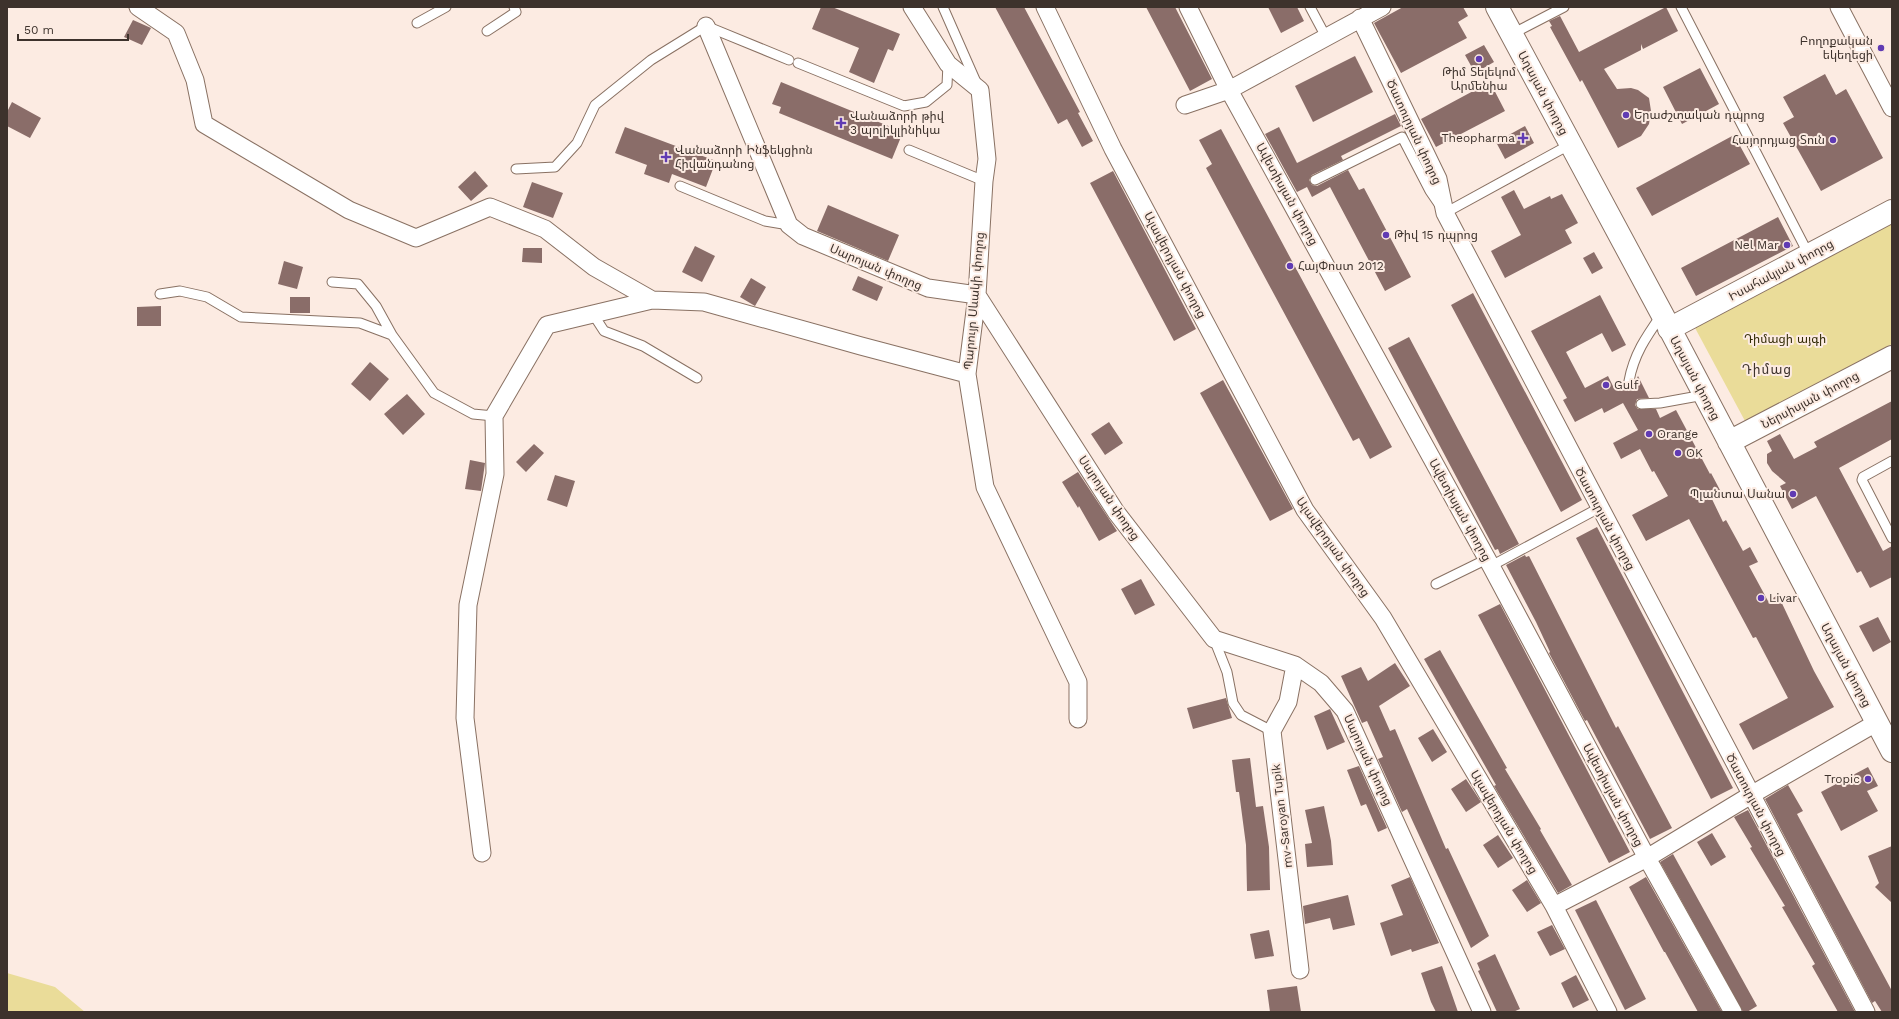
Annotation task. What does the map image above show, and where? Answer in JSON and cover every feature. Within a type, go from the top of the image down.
[{"type":"main road","name":"Աղայան փողոց","points":[[1497,7],[1886,734]]},
{"type":"main road","name":"Իսահակյան փողոց","points":[[1666,322],[1809,255],[1892,211]]},
{"type":"main road","name":"Ներսիսյան փողոց","points":[[1729,442],[1892,357]]},
{"type":"street","points":[[138,7],[176,33],[195,80],[204,124],[349,210],[416,238],[490,207],[545,229],[594,267],[652,300]]},
{"type":"street","points":[[912,7],[948,64],[980,90]]},
{"type":"street","name":"Ալավերդյան փողոց","points":[[1045,7],[1113,149],[1306,510],[1383,618],[1554,906],[1608,1012]]},
{"type":"street","name":"Ավետիսյան փողոց","points":[[1188,7],[1229,90],[1489,562],[1647,858],[1733,1012]]},
{"type":"street","points":[[1185,105],[1229,90],[1382,7]]},
{"type":"street","points":[[1839,7],[1892,108]]},
{"type":"street","name":"Ծատուրյան փողոց","points":[[1360,18],[1438,179],[1445,213],[1599,508],[1866,1012]]},
{"type":"street","name":"Սարոյան փողոց","points":[[706,26],[790,225],[802,236],[928,288],[977,295],[1116,512],[1214,639],[1295,665],[1321,682],[1345,710],[1482,1012]]},
{"type":"street","name":"Պարույր Սևակի փողոց","points":[[980,90],[987,159],[984,181],[977,295],[967,374],[985,487],[1078,682],[1078,719]]},
{"type":"street","points":[[482,852],[465,718],[468,605],[496,474],[494,416],[547,325],[652,300],[704,302],[967,374]]},
{"type":"street","points":[[1272,731],[1288,702],[1295,665]]},
{"type":"street","name":"mv-Saroyan Tupik","points":[[1272,731],[1300,970]]},
{"type":"street","points":[[1554,906],[1647,858],[1751,795],[1886,734]]},
{"type":"lane","points":[[417,23],[446,7]]},
{"type":"lane","points":[[487,30],[516,12],[514,7]]},
{"type":"lane","points":[[942,7],[980,90]]},
{"type":"lane","points":[[1310,7],[1326,37]]},
{"type":"lane","points":[[1512,34],[1564,7]]},
{"type":"lane","points":[[1681,7],[1809,255]]},
{"type":"lane","points":[[516,169],[555,167],[577,143],[595,105],[651,60],[706,26],[904,106],[926,102],[947,85],[948,64]]},
{"type":"lane","points":[[1316,180],[1402,137],[1430,192],[1445,213],[1571,144]]},
{"type":"lane","points":[[909,150],[984,181]]},
{"type":"lane","points":[[680,186],[765,221],[790,225]]},
{"type":"lane","points":[[332,282],[358,284],[376,306],[392,335],[434,393],[473,414],[494,416]]},
{"type":"lane","points":[[160,294],[180,291],[207,297],[241,317],[360,323],[392,335]]},
{"type":"lane","points":[[593,314],[604,331],[643,346],[697,378]]},
{"type":"lane","points":[[1628,381],[1632,363],[1646,338],[1666,322]]},
{"type":"lane","points":[[1641,404],[1660,403],[1704,395]]},
{"type":"lane","points":[[1892,461],[1863,477],[1862,480],[1892,538]]},
{"type":"lane","points":[[1436,584],[1489,562],[1599,508]]},
{"type":"lane","points":[[1214,639],[1227,672],[1233,703],[1241,714],[1272,731]]},
{"type":"green space","name":"Դիմացի այգի","points":[[1892,221],[1892,344],[1745,421],[1694,326]]},
{"type":"green space","points":[[7,973],[55,987],[85,1012],[7,1012]]},
{"type":"building","points":[[821,7],[832,7],[900,34],[893,51],[888,49],[874,83],[849,72],[859,48],[812,29]]},
{"type":"building","points":[[995,7],[1024,7],[1080,112],[1078,113],[1093,141],[1082,147],[1067,119],[1058,124]]},
{"type":"building","points":[[1146,7],[1175,7],[1212,79],[1190,91]]},
{"type":"building","points":[[1268,7],[1297,7],[1304,21],[1281,33]]},
{"type":"building","points":[[1403,7],[1463,7],[1468,16],[1458,22],[1467,38],[1401,73],[1374,23]]},
{"type":"building","points":[[1666,7],[1678,31],[1643,49],[1641,44],[1641,50],[1604,69],[1617,89],[1631,88],[1638,90],[1649,98],[1651,111],[1649,124],[1641,136],[1618,148],[1582,80],[1580,82],[1550,27],[1552,26],[1549,21],[1560,16],[1579,52]]},
{"type":"building","points":[[133,20],[151,28],[142,45],[124,37]]},
{"type":"building","name":"Թիմ Տելեկոմ Արմենիա","points":[[1484,45],[1494,62],[1475,73],[1465,55]]},
{"type":"building","points":[[1355,56],[1373,92],[1313,122],[1295,86]]},
{"type":"building","points":[[1700,68],[1719,104],[1682,124],[1663,87]]},
{"type":"building","name":"Հայորդյաց Տուն","points":[[1825,74],[1836,95],[1846,89],[1883,158],[1821,191],[1783,123],[1794,117],[1783,97]]},
{"type":"building","name":"Վանաձորի թիվ 3 պոլիկլինիկա","points":[[781,82],[903,132],[892,159],[779,113],[781,107],[772,104]]},
{"type":"building","points":[[1490,82],[1505,111],[1436,147],[1421,119]]},
{"type":"building","points":[[12,102],[41,118],[30,138],[7,126],[7,112]]},
{"type":"building","points":[[1395,114],[1401,126],[1341,156],[1343,160],[1312,175],[1309,180],[1312,185],[1317,186],[1348,170],[1359,190],[1364,188],[1411,277],[1385,291],[1330,187],[1312,197],[1307,187],[1297,192],[1265,134],[1279,127],[1297,163]]},
{"type":"building","points":[[1525,126],[1534,143],[1505,159],[1496,142]]},
{"type":"building","name":"Վանաձորի Ինֆեկցիոն Հիվանդանոց","points":[[625,127],[716,161],[706,187],[672,174],[669,183],[644,174],[647,165],[615,153]]},
{"type":"building","points":[[1221,129],[1392,447],[1370,459],[1359,438],[1353,441],[1206,168],[1212,164],[1199,140]]},
{"type":"building","points":[[1734,135],[1750,164],[1652,216],[1636,188]]},
{"type":"building","points":[[475,171],[488,186],[471,201],[458,187]]},
{"type":"building","points":[[1113,171],[1196,329],[1174,341],[1090,183]]},
{"type":"building","points":[[532,182],[563,193],[553,218],[523,207]]},
{"type":"building","points":[[1514,190],[1524,209],[1550,196],[1551,199],[1562,194],[1578,223],[1565,230],[1572,243],[1505,278],[1491,251],[1521,235],[1501,197]]},
{"type":"building","points":[[828,205],[899,235],[888,261],[817,231]]},
{"type":"building","points":[[1778,217],[1793,246],[1696,296],[1681,268]]},
{"type":"building","points":[[695,246],[715,256],[702,282],[682,272]]},
{"type":"building","points":[[523,248],[542,248],[542,263],[522,262]]},
{"type":"building","points":[[1594,252],[1603,268],[1592,274],[1583,258]]},
{"type":"building","points":[[284,261],[303,267],[297,289],[278,284]]},
{"type":"building","points":[[858,276],[883,287],[877,301],[852,290]]},
{"type":"building","points":[[751,278],[766,287],[755,306],[740,297]]},
{"type":"building","points":[[1473,293],[1582,500],[1561,512],[1451,305]]},
{"type":"building","points":[[1600,295],[1626,345],[1612,352],[1602,333],[1566,352],[1585,388],[1608,376],[1614,388],[1624,383],[1627,387],[1630,387],[1634,385],[1638,376],[1649,398],[1637,399],[1635,405],[1638,409],[1656,409],[1660,418],[1676,410],[1721,492],[1711,497],[1723,522],[1726,520],[1743,551],[1750,547],[1758,562],[1749,566],[1768,601],[1778,595],[1814,671],[1834,707],[1753,750],[1739,724],[1788,698],[1756,637],[1753,638],[1689,519],[1646,541],[1632,515],[1668,496],[1654,471],[1652,472],[1640,449],[1621,459],[1613,443],[1638,430],[1623,403],[1604,413],[1602,408],[1575,422],[1563,400],[1567,398],[1531,331]]},
{"type":"building","points":[[290,297],[310,297],[310,313],[290,313]]},
{"type":"building","points":[[161,306],[161,326],[137,326],[137,307]]},
{"type":"building","points":[[1409,337],[1519,544],[1500,554],[1498,549],[1495,550],[1388,348]]},
{"type":"building","points":[[370,362],[389,379],[370,401],[351,384]]},
{"type":"building","points":[[1223,380],[1293,509],[1270,521],[1200,393]]},
{"type":"building","points":[[407,394],[425,414],[403,435],[384,414]]},
{"type":"building","points":[[1892,401],[1892,439],[1839,468],[1883,551],[1892,546],[1892,577],[1870,588],[1861,571],[1857,573],[1816,496],[1792,509],[1780,486],[1786,483],[1772,471],[1767,463],[1767,454],[1772,451],[1767,441],[1780,434],[1794,459],[1817,447],[1814,442]]},
{"type":"building","points":[[1109,422],[1123,443],[1105,455],[1091,434]]},
{"type":"building","points":[[534,444],[544,453],[526,472],[516,462]]},
{"type":"building","points":[[470,460],[485,463],[481,491],[465,489]]},
{"type":"building","points":[[1078,472],[1117,531],[1099,541],[1079,506],[1078,508],[1062,482]]},
{"type":"building","points":[[555,475],[575,481],[567,507],[547,500]]},
{"type":"building","points":[[1597,527],[1733,788],[1711,799],[1576,538]]},
{"type":"building","points":[[1525,555],[1526,557],[1529,556],[1616,728],[1618,726],[1672,828],[1650,839],[1587,720],[1585,721],[1549,653],[1550,652],[1536,622],[1506,565]]},
{"type":"building","points":[[1141,579],[1155,605],[1135,615],[1121,589]]},
{"type":"building","points":[[1500,604],[1630,852],[1609,863],[1478,615]]},
{"type":"building","points":[[1878,617],[1891,642],[1873,652],[1859,626]]},
{"type":"building","points":[[1440,650],[1507,768],[1505,769],[1572,885],[1558,893],[1494,786],[1496,785],[1424,659]]},
{"type":"building","points":[[1395,663],[1410,686],[1379,706],[1390,731],[1395,729],[1446,849],[1448,848],[1489,936],[1471,948],[1407,809],[1402,812],[1378,759],[1383,757],[1367,721],[1362,723],[1341,676],[1361,667],[1368,681]]},
{"type":"building","points":[[1226,698],[1232,718],[1193,729],[1187,708]]},
{"type":"building","points":[[1330,709],[1345,742],[1327,750],[1314,716]]},
{"type":"building","points":[[1433,729],[1447,752],[1432,762],[1418,738]]},
{"type":"building","points":[[1250,758],[1256,807],[1263,806],[1269,847],[1270,890],[1247,891],[1246,845],[1239,792],[1236,792],[1232,760]]},
{"type":"building","points":[[1359,766],[1387,828],[1378,832],[1366,804],[1361,806],[1347,770]]},
{"type":"building","points":[[1868,767],[1878,786],[1867,791],[1878,811],[1841,831],[1821,792]]},
{"type":"building","points":[[1466,779],[1481,802],[1466,812],[1451,789]]},
{"type":"building","points":[[1788,785],[1803,811],[1797,814],[1892,991],[1892,1012],[1882,1012],[1875,1001],[1872,1003],[1765,799]]},
{"type":"building","points":[[1324,806],[1331,841],[1333,865],[1307,867],[1305,844],[1312,843],[1305,810]]},
{"type":"building","points":[[1748,810],[1855,1012],[1838,1012],[1812,966],[1815,964],[1782,907],[1785,906],[1750,848],[1752,847],[1734,817]]},
{"type":"building","points":[[1712,833],[1726,857],[1711,866],[1697,842]]},
{"type":"building","points":[[1498,835],[1513,858],[1498,868],[1483,845]]},
{"type":"building","points":[[1892,846],[1892,903],[1875,887],[1879,883],[1868,856]]},
{"type":"building","points":[[1673,854],[1757,1006],[1747,1012],[1743,1012],[1660,862]]},
{"type":"building","points":[[1410,877],[1439,943],[1412,952],[1411,949],[1391,956],[1380,923],[1403,915],[1391,885]]},
{"type":"building","points":[[1646,877],[1722,1012],[1698,1012],[1664,952],[1629,887]]},
{"type":"building","points":[[1527,880],[1541,903],[1527,912],[1512,890]]},
{"type":"building","points":[[1348,895],[1355,925],[1333,930],[1330,918],[1305,924],[1303,906]]},
{"type":"building","points":[[1596,900],[1646,999],[1625,1010],[1575,910]]},
{"type":"building","points":[[1552,925],[1565,949],[1550,956],[1537,932]]},
{"type":"building","points":[[1269,930],[1274,956],[1255,959],[1250,934]]},
{"type":"building","points":[[1495,954],[1520,1009],[1513,1012],[1497,1012],[1478,971],[1480,970],[1477,963]]},
{"type":"building","points":[[1442,966],[1458,1012],[1436,1012],[1431,1002],[1421,973]]},
{"type":"building","points":[[1576,975],[1589,1000],[1573,1008],[1561,983]]},
{"type":"building","points":[[1297,986],[1301,1012],[1270,1012],[1267,990]]},
{"type":"place","name":"Բողոքական եկեղեցի","points":[[1881,48]]},
{"type":"place","name":"Թիմ Տելեկոմ Արմենիա","points":[[1479,59]]},
{"type":"place","name":"Երաժշտական դպրոց","points":[[1626,115]]},
{"type":"place","name":"Վանաձորի թիվ 3 պոլիկլինիկա","points":[[841,123]]},
{"type":"place","name":"Theopharma","points":[[1523,138]]},
{"type":"place","name":"Հայորդյաց Տուն","points":[[1833,140]]},
{"type":"place","name":"Վանաձորի Ինֆեկցիոն Հիվանդանոց","points":[[666,157]]},
{"type":"place","name":"Թիվ 15 դպրոց","points":[[1386,235]]},
{"type":"place","name":"Nel Mar","points":[[1787,245]]},
{"type":"place","name":"ՀայՓոստ 2012","points":[[1290,266]]},
{"type":"place","name":"Gulf","points":[[1606,385]]},
{"type":"place","name":"Orange","points":[[1649,434]]},
{"type":"place","name":"OK","points":[[1678,453]]},
{"type":"place","name":"Պլանտա Սանա","points":[[1793,494]]},
{"type":"place","name":"Livar","points":[[1761,598]]},
{"type":"place","name":"Tropic","points":[[1868,779]]},
{"type":"district","name":"Դիմաց","points":[[1767,369]]}]
